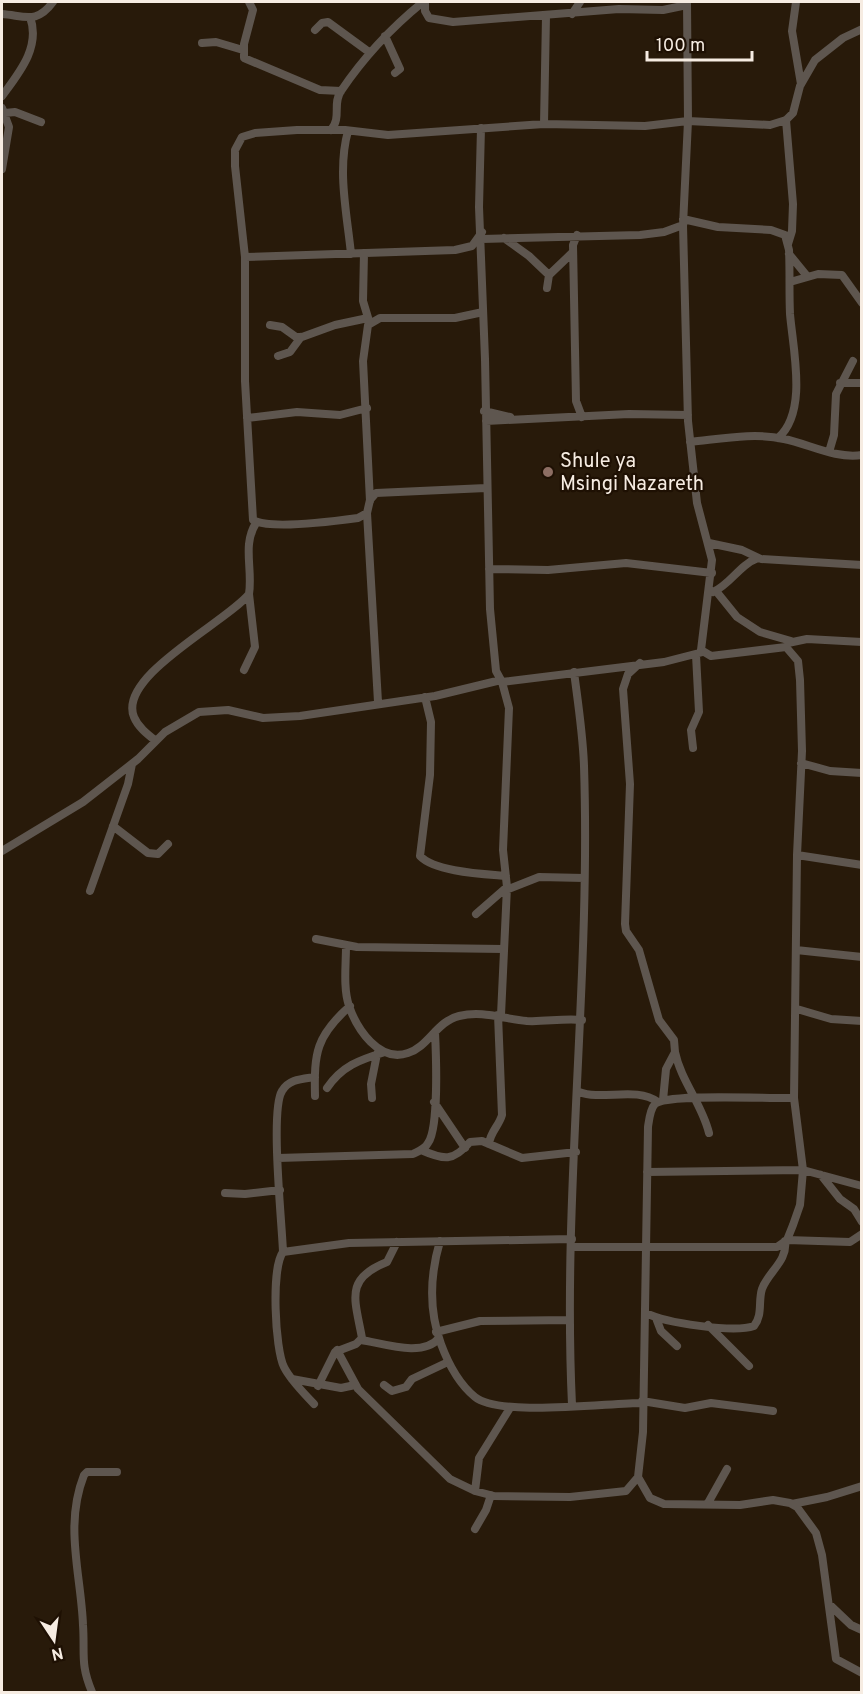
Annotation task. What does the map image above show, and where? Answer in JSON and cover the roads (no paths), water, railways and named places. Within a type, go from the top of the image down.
[{"type":"street","points":[[2,14],[30,17],[42,15],[54,2]]},
{"type":"street","points":[[249,2],[253,10],[243,50],[244,58],[320,90],[340,91]]},
{"type":"street","points":[[424,2],[429,18],[439,22],[619,9],[663,10],[687,3],[688,121],[683,222],[688,415],[697,504],[709,543],[713,592],[701,640],[699,712],[691,730],[693,748]]},
{"type":"street","points":[[351,254],[344,193],[344,150],[347,130],[338,117],[337,103],[340,91],[369,52],[424,2]]},
{"type":"street","points":[[572,14],[580,2]]},
{"type":"street","points":[[796,2],[792,31],[801,84]]},
{"type":"street","points":[[544,124],[546,16]]},
{"type":"street","points":[[2,96],[32,49],[34,37],[30,17]]},
{"type":"street","points":[[315,30],[322,23],[328,22],[369,52]]},
{"type":"street","points":[[256,523],[250,510],[246,418],[245,257],[235,166],[238,142],[246,134],[347,130],[388,135],[544,124],[645,126],[688,121],[770,125],[786,120],[793,113],[808,69],[823,52],[861,29]]},
{"type":"street","points":[[385,36],[398,59],[400,69],[395,73]]},
{"type":"street","points":[[202,43],[216,42],[243,50]]},
{"type":"street","points":[[2,169],[9,135],[3,111],[15,112],[41,122]]},
{"type":"street","points":[[331,130],[338,117]]},
{"type":"street","points":[[786,120],[793,204],[792,231],[788,244]]},
{"type":"street","points":[[481,128],[479,207],[482,236],[484,411],[492,637],[496,671],[509,708],[503,850],[507,889],[499,1015],[502,1115],[500,1122],[490,1134],[489,1144]]},
{"type":"street","points":[[245,257],[469,248],[482,236],[503,238],[577,234],[640,235],[664,232],[683,222],[780,231],[785,235],[788,244],[796,387],[792,419],[787,430],[778,438]]},
{"type":"street","points":[[577,234],[573,252],[576,404],[582,417]]},
{"type":"street","points":[[503,238],[529,256],[549,275]]},
{"type":"street","points":[[547,288],[549,275],[573,252]]},
{"type":"street","points":[[364,254],[363,301],[369,320],[364,341],[370,502]]},
{"type":"street","points":[[789,254],[807,276]]},
{"type":"street","points":[[790,282],[807,276],[842,275],[861,303]]},
{"type":"street","points":[[270,324],[282,327],[296,337],[301,337],[335,325],[380,318],[455,318],[483,312]]},
{"type":"street","points":[[278,356],[290,352],[301,337]]},
{"type":"street","points":[[829,452],[833,444],[834,405],[840,384],[853,361]]},
{"type":"street","points":[[840,384],[861,383]]},
{"type":"street","points":[[570,417],[576,404]]},
{"type":"street","points":[[246,418],[297,412],[340,415],[367,408]]},
{"type":"street","points":[[484,411],[516,418]]},
{"type":"street","points":[[486,421],[516,418],[688,415]]},
{"type":"street","points":[[690,442],[744,437],[778,438],[829,452],[861,456]]},
{"type":"street","points":[[378,702],[367,513],[372,496],[381,493],[486,488]]},
{"type":"street","points":[[256,523],[329,521],[358,518],[367,513]]},
{"type":"street","points":[[244,670],[255,647],[249,594],[248,548],[250,535],[256,523]]},
{"type":"street","points":[[709,543],[742,550],[758,558],[861,565]]},
{"type":"street","points":[[713,592],[743,565],[758,558]]},
{"type":"street","points":[[489,569],[548,570],[626,563],[712,573]]},
{"type":"street","points":[[713,592],[737,617],[760,632],[791,641]]},
{"type":"street","points":[[156,741],[144,731],[134,716],[133,702],[137,688],[188,642],[249,594]]},
{"type":"street","points":[[779,647],[791,641],[807,639],[861,640]]},
{"type":"street","points":[[2,851],[68,813],[132,764],[176,723],[199,712],[228,710],[254,717],[272,718],[425,697],[486,686],[501,681],[664,662],[700,654],[711,656],[779,647],[786,647],[793,651],[798,661],[801,763],[797,855],[797,1008],[794,1098],[803,1170],[800,1205],[786,1241],[785,1253],[762,1289],[760,1313],[754,1326],[735,1329],[656,1317],[646,1312]]},
{"type":"street","points":[[640,663],[628,674],[623,689],[630,784],[626,931],[639,950],[655,1010],[659,1020],[672,1034],[681,1073],[695,1098],[709,1132]]},
{"type":"street","points":[[572,1405],[569,1320],[582,1020],[584,878],[584,767],[574,672]]},
{"type":"street","points":[[425,697],[431,722],[430,776],[420,856],[430,864],[476,874],[506,876]]},
{"type":"street","points":[[801,763],[830,771],[861,773]]},
{"type":"street","points":[[90,891],[132,764]]},
{"type":"street","points":[[113,826],[142,850],[154,855],[161,853],[168,844]]},
{"type":"street","points":[[797,855],[861,865]]},
{"type":"street","points":[[476,914],[507,889],[539,878],[584,878]]},
{"type":"street","points":[[316,939],[346,946],[503,949]]},
{"type":"street","points":[[346,946],[350,1006],[367,1037],[381,1053]]},
{"type":"street","points":[[796,950],[861,957]]},
{"type":"street","points":[[315,1096],[316,1053],[331,1023],[350,1006]]},
{"type":"street","points":[[797,1008],[831,1018],[861,1021]]},
{"type":"street","points":[[327,1088],[336,1075],[349,1065],[381,1053],[408,1053],[448,1019],[455,1017],[475,1013],[528,1021],[582,1020]]},
{"type":"street","points":[[278,1158],[413,1154],[421,1150],[432,1135],[435,1032]]},
{"type":"street","points":[[675,1052],[666,1069],[660,1101],[652,1109],[648,1126],[646,1312],[642,1402],[644,1432],[638,1477],[650,1498],[683,1505],[746,1504],[773,1500],[792,1504],[827,1497],[861,1486]]},
{"type":"street","points":[[372,1098],[371,1084],[381,1053]]},
{"type":"street","points":[[314,1404],[285,1369],[278,1348],[277,1275],[279,1257],[283,1252],[276,1124],[281,1092],[293,1081],[315,1077]]},
{"type":"street","points":[[579,1092],[592,1095],[638,1096],[660,1101],[695,1098],[794,1098]]},
{"type":"street","points":[[434,1102],[465,1148]]},
{"type":"street","points":[[421,1150],[446,1158],[461,1153],[473,1141],[489,1144],[522,1158],[576,1152]]},
{"type":"street","points":[[647,1172],[803,1170],[861,1186]]},
{"type":"street","points":[[821,1175],[840,1199],[854,1209],[861,1222]]},
{"type":"street","points":[[225,1192],[245,1194],[280,1190]]},
{"type":"street","points":[[283,1252],[350,1243],[440,1241],[770,1248],[786,1241],[850,1242],[861,1234]]},
{"type":"street","points":[[440,1241],[435,1257],[432,1303],[438,1335],[448,1362],[475,1397],[493,1405],[510,1408],[642,1402],[686,1408],[719,1403],[773,1411]]},
{"type":"street","points":[[361,1340],[357,1316],[358,1280],[367,1270],[387,1262],[397,1242]]},
{"type":"street","points":[[656,1317],[660,1331],[677,1346]]},
{"type":"street","points":[[318,1386],[337,1350],[361,1340],[413,1348],[433,1344],[438,1335],[480,1321],[569,1320]]},
{"type":"street","points":[[708,1325],[748,1366]]},
{"type":"street","points":[[337,1350],[355,1385],[442,1473],[475,1491],[491,1495],[570,1497],[622,1493],[638,1477]]},
{"type":"street","points":[[384,1385],[392,1391],[400,1390],[415,1378],[448,1362]]},
{"type":"street","points":[[292,1379],[318,1386],[341,1388],[355,1385]]},
{"type":"street","points":[[475,1491],[479,1458],[510,1408]]},
{"type":"street","points":[[708,1503],[727,1470]]},
{"type":"street","points":[[92,1692],[82,1666],[83,1624],[74,1552],[73,1522],[84,1475],[87,1472],[117,1472]]},
{"type":"street","points":[[475,1529],[486,1510],[491,1495]]},
{"type":"street","points":[[792,1504],[808,1520],[816,1533],[826,1569],[836,1659],[861,1672]]},
{"type":"street","points":[[831,1606],[851,1625],[861,1630]]},
{"type":"place","name":"Shule ya Msingi Nazareth","points":[[548,472]]}]
